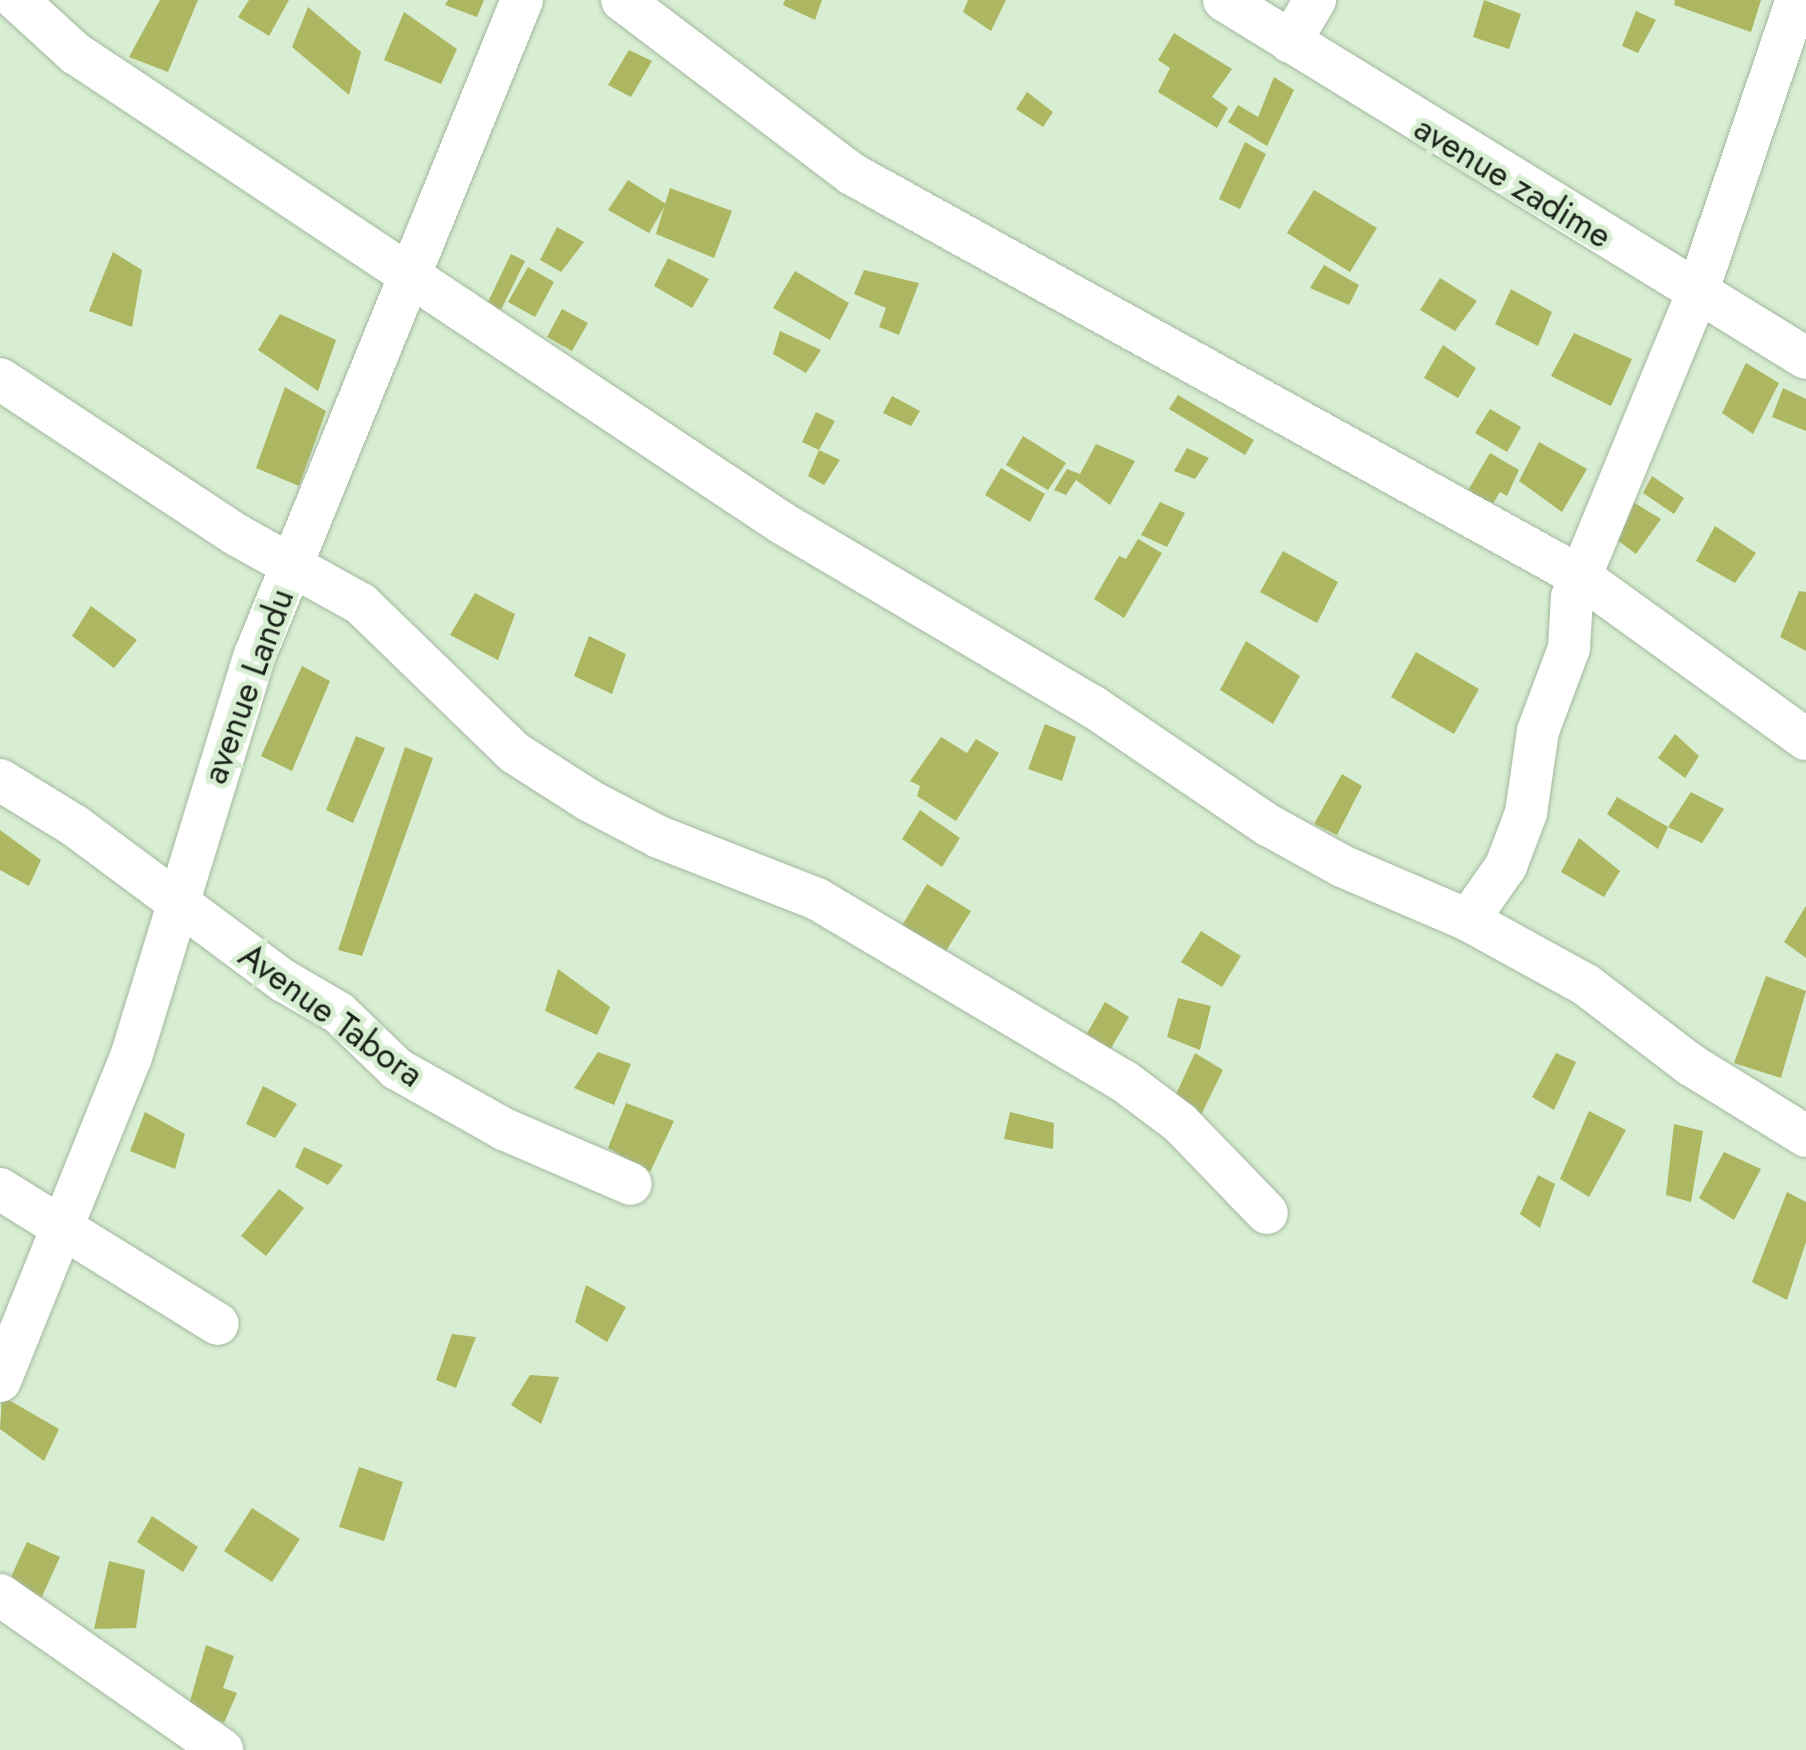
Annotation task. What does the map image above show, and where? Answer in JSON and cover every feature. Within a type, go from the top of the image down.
[{"type":"street","points":[[17,0],[75,53],[782,523],[1092,706],[1268,825],[1342,866],[1468,920],[1586,986],[1691,1065],[1806,1136]]},
{"type":"street","name":"avenue Landu","points":[[0,1381],[132,1058],[176,902],[255,655],[522,0]]},
{"type":"street","points":[[622,0],[852,174],[1581,577],[1806,739]]},
{"type":"street","name":"avenue zadime","points":[[1224,0],[1806,358]]},
{"type":"street","points":[[1290,42],[1315,0]]},
{"type":"street","points":[[1468,920],[1506,866],[1526,813],[1538,731],[1564,670],[1581,577],[1698,293],[1797,0]]},
{"type":"street","points":[[0,379],[361,604],[515,753],[660,837],[817,899],[1057,1039],[1180,1123],[1267,1214]]},
{"type":"street","name":"Avenue Tabora","points":[[0,780],[76,826],[176,902],[338,1012],[397,1070],[504,1128],[631,1184]]},
{"type":"street","points":[[0,1189],[61,1231],[218,1324]]},
{"type":"street","points":[[0,1596],[222,1750]]},
{"type":"building","points":[[160,0],[198,0],[168,72],[129,57]]},
{"type":"building","points":[[249,0],[289,0],[269,36],[238,17]]},
{"type":"building","points":[[448,0],[484,0],[477,17],[445,5]]},
{"type":"building","points":[[785,0],[822,0],[815,20],[783,5]]},
{"type":"building","points":[[968,0],[1006,0],[991,31],[963,12]]},
{"type":"building","points":[[1484,0],[1521,14],[1509,49],[1473,37]]},
{"type":"building","points":[[1675,0],[1761,0],[1751,32],[1674,5]]},
{"type":"building","points":[[308,7],[361,52],[349,95],[292,47]]},
{"type":"building","points":[[1636,11],[1656,20],[1638,53],[1622,46]]},
{"type":"building","points":[[404,12],[457,49],[441,84],[384,60]]},
{"type":"building","points":[[1174,33],[1232,69],[1212,97],[1228,108],[1217,128],[1158,92],[1170,68],[1158,60]]},
{"type":"building","points":[[629,50],[652,61],[631,97],[608,85]]},
{"type":"building","points":[[1274,77],[1294,90],[1267,146],[1228,122],[1238,105],[1258,117]]},
{"type":"building","points":[[1027,92],[1053,112],[1043,127],[1016,109]]},
{"type":"building","points":[[1245,142],[1266,154],[1240,209],[1219,199]]},
{"type":"building","points":[[628,180],[666,204],[649,233],[608,210]]},
{"type":"building","points":[[670,188],[732,211],[714,258],[656,234]]},
{"type":"building","points":[[1314,190],[1377,228],[1350,272],[1287,233]]},
{"type":"building","points":[[557,227],[584,242],[561,272],[540,260]]},
{"type":"building","points":[[113,252],[142,270],[132,327],[89,311]]},
{"type":"building","points":[[511,254],[525,261],[499,314],[487,304]]},
{"type":"building","points":[[668,258],[709,279],[692,308],[654,286]]},
{"type":"building","points":[[1324,265],[1359,285],[1349,305],[1310,288]]},
{"type":"building","points":[[528,267],[554,282],[535,317],[508,302]]},
{"type":"building","points":[[864,270],[919,283],[899,335],[879,327],[886,308],[854,294]]},
{"type":"building","points":[[795,271],[849,303],[830,340],[773,308]]},
{"type":"building","points":[[1440,278],[1477,301],[1455,331],[1420,310]]},
{"type":"building","points":[[1511,289],[1552,312],[1538,346],[1495,324]]},
{"type":"building","points":[[562,309],[588,323],[572,351],[547,337]]},
{"type":"building","points":[[280,314],[336,340],[318,391],[258,350]]},
{"type":"building","points":[[780,331],[821,350],[806,373],[773,354]]},
{"type":"building","points":[[1574,333],[1632,359],[1611,406],[1551,376]]},
{"type":"building","points":[[1443,345],[1476,368],[1458,398],[1424,378]]},
{"type":"building","points":[[1746,363],[1779,383],[1753,434],[1722,413]]},
{"type":"building","points":[[285,387],[326,411],[299,486],[256,468]]},
{"type":"building","points":[[1783,388],[1806,399],[1806,431],[1772,417]]},
{"type":"building","points":[[1178,395],[1254,440],[1245,455],[1169,409]]},
{"type":"building","points":[[892,396],[920,411],[911,426],[883,413]]},
{"type":"building","points":[[1490,409],[1521,427],[1507,452],[1475,433]]},
{"type":"building","points":[[816,412],[835,421],[819,450],[802,442]]},
{"type":"building","points":[[1023,436],[1066,463],[1048,490],[1006,465]]},
{"type":"building","points":[[1539,442],[1587,469],[1562,512],[1519,481]]},
{"type":"building","points":[[1096,444],[1135,461],[1110,505],[1076,480],[1066,495],[1054,490],[1067,469],[1080,474]]},
{"type":"building","points":[[1187,448],[1209,458],[1195,479],[1174,471]]},
{"type":"building","points":[[819,450],[840,460],[824,485],[808,476]]},
{"type":"building","points":[[1490,453],[1519,470],[1507,496],[1500,492],[1484,518],[1457,509]]},
{"type":"building","points":[[1001,468],[1045,494],[1030,522],[985,495]]},
{"type":"building","points":[[1652,476],[1684,498],[1674,514],[1643,493]]},
{"type":"building","points":[[1160,502],[1185,513],[1167,547],[1141,535]]},
{"type":"building","points":[[1633,502],[1661,519],[1636,554],[1613,537]]},
{"type":"building","points":[[1715,526],[1756,553],[1735,583],[1696,561]]},
{"type":"building","points":[[1138,539],[1162,553],[1124,618],[1094,599],[1119,556],[1126,559]]},
{"type":"building","points":[[1283,551],[1338,582],[1317,623],[1260,592]]},
{"type":"building","points":[[1799,591],[1806,592],[1806,651],[1780,637]]},
{"type":"building","points":[[475,593],[515,614],[498,660],[450,635]]},
{"type":"building","points":[[91,606],[137,640],[114,668],[72,636]]},
{"type":"building","points":[[589,636],[626,654],[612,694],[574,676]]},
{"type":"building","points":[[1246,641],[1300,676],[1273,724],[1220,690]]},
{"type":"building","points":[[1416,652],[1479,689],[1454,734],[1391,697]]},
{"type":"building","points":[[302,666],[330,681],[292,771],[261,756]]},
{"type":"building","points":[[1045,724],[1076,737],[1062,781],[1028,769]]},
{"type":"building","points":[[1675,734],[1699,756],[1685,778],[1658,758]]},
{"type":"building","points":[[356,736],[385,748],[353,823],[326,810]]},
{"type":"building","points":[[941,737],[967,753],[976,739],[999,753],[956,821],[917,796],[920,786],[910,781]]},
{"type":"building","points":[[405,747],[433,758],[362,956],[338,950]]},
{"type":"building","points":[[1342,774],[1362,786],[1337,835],[1314,824]]},
{"type":"building","points":[[1691,792],[1724,809],[1702,843],[1668,827]]},
{"type":"building","points":[[1617,797],[1668,827],[1658,849],[1607,814]]},
{"type":"building","points":[[920,810],[960,838],[942,867],[902,839]]},
{"type":"building","points":[[0,830],[41,860],[29,886],[0,870]]},
{"type":"building","points":[[1579,838],[1620,871],[1604,897],[1561,872]]},
{"type":"building","points":[[927,884],[971,911],[937,965],[894,939]]},
{"type":"building","points":[[1806,906],[1806,958],[1784,942]]},
{"type":"building","points":[[1201,931],[1241,956],[1222,987],[1181,962]]},
{"type":"building","points":[[558,969],[610,1007],[597,1035],[545,1011]]},
{"type":"building","points":[[1766,976],[1806,991],[1781,1078],[1734,1063]]},
{"type":"building","points":[[1178,998],[1211,1006],[1200,1050],[1167,1037]]},
{"type":"building","points":[[1105,1002],[1129,1017],[1098,1071],[1074,1056]]},
{"type":"building","points":[[598,1052],[631,1064],[614,1105],[574,1088]]},
{"type":"building","points":[[1195,1053],[1223,1070],[1199,1119],[1171,1105]]},
{"type":"building","points":[[1556,1053],[1576,1062],[1554,1110],[1532,1097]]},
{"type":"building","points":[[263,1086],[297,1104],[275,1138],[246,1124]]},
{"type":"building","points":[[626,1103],[674,1121],[650,1172],[608,1148]]},
{"type":"building","points":[[1589,1111],[1626,1130],[1589,1197],[1560,1179]]},
{"type":"building","points":[[145,1112],[185,1134],[175,1169],[130,1151]]},
{"type":"building","points":[[1010,1112],[1054,1123],[1053,1149],[1004,1139]]},
{"type":"building","points":[[1674,1124],[1703,1131],[1691,1202],[1666,1195]]},
{"type":"building","points":[[304,1147],[343,1165],[328,1185],[295,1167]]},
{"type":"building","points":[[1724,1152],[1761,1169],[1734,1220],[1699,1198]]},
{"type":"building","points":[[1538,1175],[1555,1184],[1540,1228],[1520,1214]]},
{"type":"building","points":[[279,1189],[304,1208],[266,1256],[241,1236]]},
{"type":"building","points":[[1787,1192],[1806,1202],[1806,1242],[1787,1300],[1752,1282]]},
{"type":"building","points":[[586,1285],[626,1307],[607,1342],[575,1322]]},
{"type":"building","points":[[452,1334],[476,1337],[456,1388],[436,1380]]},
{"type":"building","points":[[530,1375],[559,1377],[541,1424],[511,1405]]},
{"type":"building","points":[[2,1396],[59,1429],[44,1461],[0,1429]]},
{"type":"building","points":[[359,1467],[403,1482],[384,1541],[339,1527]]},
{"type":"building","points":[[252,1508],[300,1539],[272,1582],[224,1551]]},
{"type":"building","points":[[152,1516],[198,1547],[183,1572],[137,1542]]},
{"type":"building","points":[[27,1542],[60,1557],[38,1605],[5,1590]]},
{"type":"building","points":[[109,1561],[145,1570],[136,1628],[94,1629]]},
{"type":"building","points":[[206,1645],[234,1656],[223,1688],[237,1693],[224,1723],[188,1708]]}]
